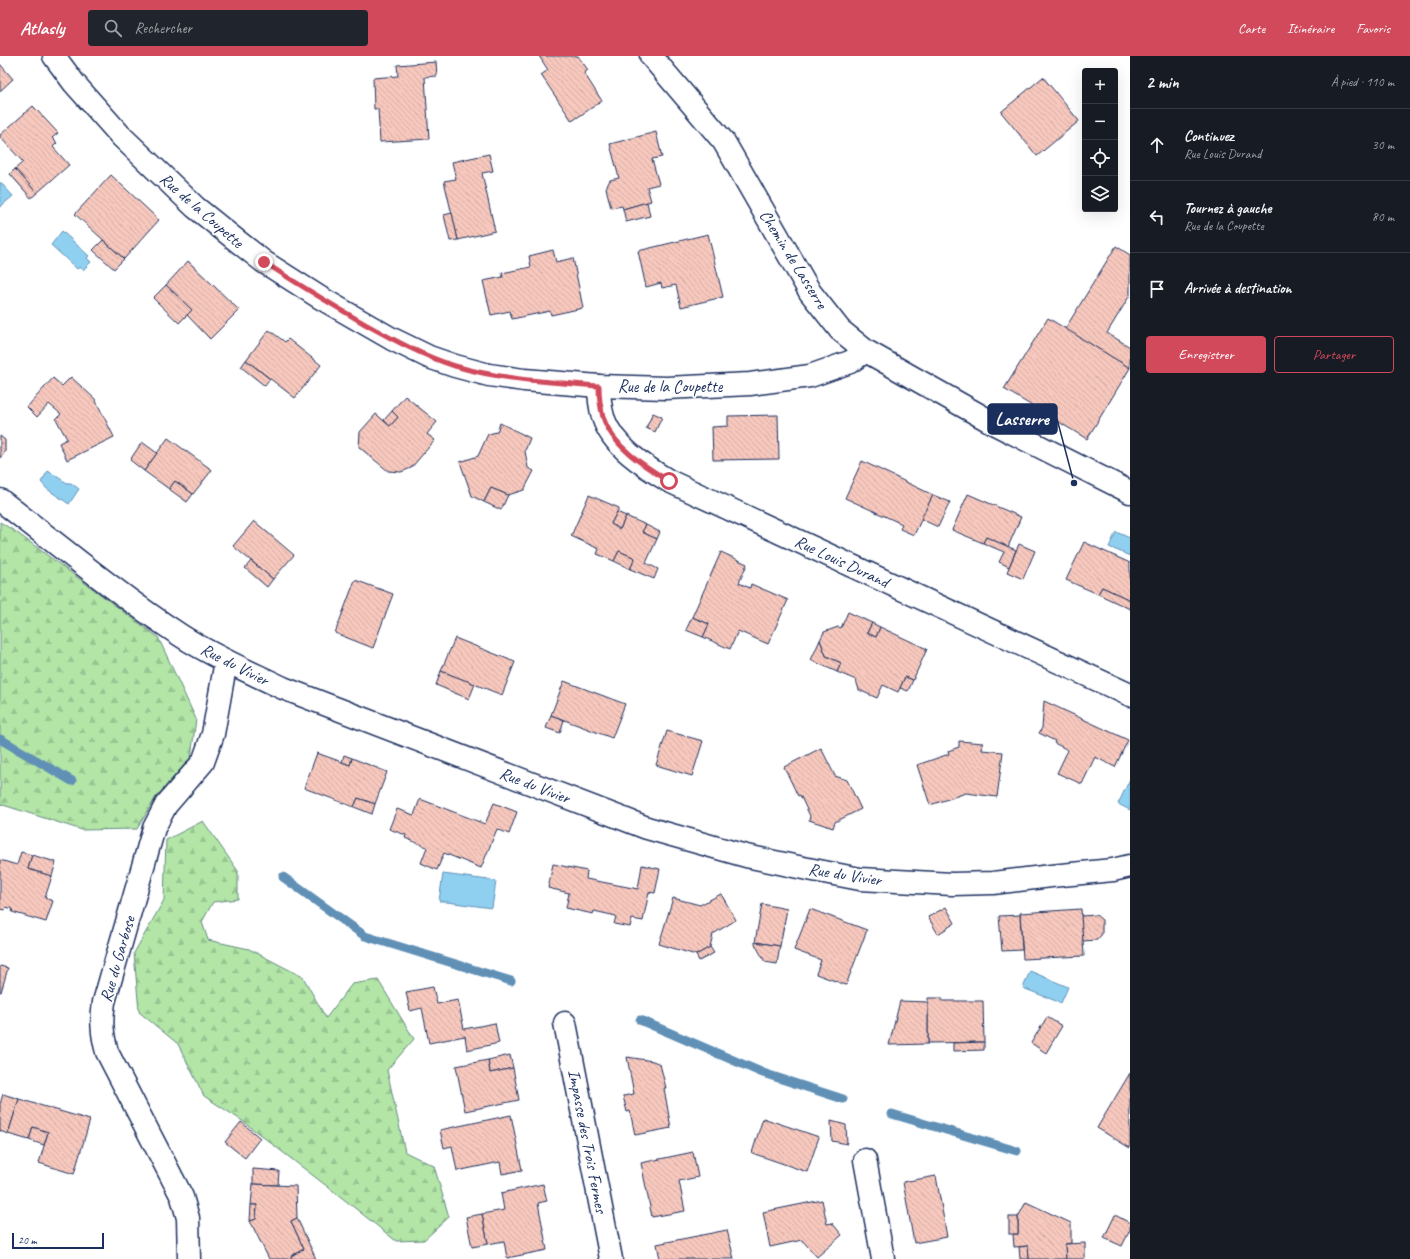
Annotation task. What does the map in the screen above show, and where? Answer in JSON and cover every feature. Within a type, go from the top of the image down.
[{"type":"street","name":"Rue de la Coupette","points":[[54,56],[74,83],[121,136],[196,207],[264,262],[319,297],[392,339],[429,357],[489,375],[524,380],[599,386],[666,388],[750,384],[810,376],[850,362],[866,351]]},
{"type":"street","name":"Chemin de Lasserre","points":[[651,56],[724,142],[810,292],[840,330],[866,351],[995,424],[1130,492]]},
{"type":"street","name":"Rue Louis Durand","points":[[599,386],[603,418],[608,430],[629,453],[650,470],[669,481],[1130,695]]},
{"type":"street","name":"Rue du Vivier","points":[[0,500],[143,610],[181,636],[226,661],[283,688],[647,828],[746,856],[860,879],[952,884],[993,883],[1113,870],[1130,866]]},
{"type":"street","name":"Rue du Garbose","points":[[189,1259],[188,1218],[182,1197],[107,1052],[102,1035],[102,1017],[104,1002],[154,828],[166,806],[203,762],[213,734],[226,661]]},
{"type":"street","name":"Impasse des Trois Fermes","points":[[565,1023],[611,1259]]},
{"type":"street","points":[[865,1160],[883,1259]]},
{"type":"green space","points":[[0,522],[16,532],[158,637],[196,719],[191,757],[156,797],[137,829],[82,830],[0,804]]},
{"type":"green space","points":[[203,821],[238,871],[238,899],[213,902],[202,922],[208,940],[249,949],[303,977],[326,1018],[352,984],[378,980],[414,1039],[387,1070],[405,1152],[434,1166],[449,1217],[424,1240],[396,1241],[241,1120],[204,1096],[178,1044],[139,1012],[134,953],[164,900],[166,840]]},
{"type":"water","points":[[0,182],[13,196],[0,207]]},
{"type":"water","points":[[62,231],[89,256],[87,258],[91,262],[83,270],[80,267],[77,269],[51,245]]},
{"type":"water","points":[[48,471],[79,489],[69,504],[47,489],[41,482]]},
{"type":"water","points":[[1116,532],[1130,538],[1130,556],[1109,547]]},
{"type":"water","points":[[1130,779],[1130,810],[1118,804]]},
{"type":"water","points":[[443,874],[496,881],[492,908],[439,901]]},
{"type":"water","points":[[1030,971],[1068,987],[1061,1003],[1023,988]]},
{"type":"building","points":[[539,56],[578,56],[588,70],[584,73],[602,101],[572,121],[541,75],[548,70]]},
{"type":"building","points":[[436,62],[437,76],[425,77],[429,139],[380,142],[378,109],[374,109],[373,78],[398,76],[397,65]]},
{"type":"building","points":[[0,64],[13,79],[0,91]]},
{"type":"building","points":[[1043,77],[1079,121],[1037,156],[1001,112]]},
{"type":"building","points":[[33,106],[58,133],[52,138],[57,143],[53,147],[69,165],[37,193],[15,169],[23,162],[0,137],[0,135]]},
{"type":"building","points":[[656,132],[662,157],[652,159],[659,184],[647,187],[651,201],[623,209],[622,206],[611,208],[606,188],[610,180],[619,178],[610,144]]},
{"type":"building","points":[[489,154],[493,171],[482,173],[495,231],[458,240],[444,181],[456,179],[452,162]]},
{"type":"building","points":[[15,169],[37,193],[31,198],[10,174]]},
{"type":"building","points":[[111,175],[159,220],[124,259],[75,214]]},
{"type":"building","points":[[647,202],[650,216],[626,222],[623,209]]},
{"type":"building","points":[[452,213],[458,240],[450,241],[444,215]]},
{"type":"building","points":[[708,234],[723,297],[681,307],[676,285],[662,288],[661,283],[646,287],[638,251]]},
{"type":"building","points":[[103,240],[124,259],[114,269],[93,250]]},
{"type":"building","points":[[1116,246],[1130,255],[1130,295],[1107,333],[1130,347],[1130,368],[1065,329]]},
{"type":"building","points":[[553,250],[556,262],[573,258],[583,308],[551,315],[550,311],[512,319],[510,311],[491,315],[483,281],[503,277],[502,273],[531,267],[529,256]]},
{"type":"building","points":[[188,261],[239,310],[210,339],[187,315],[192,310],[166,285]]},
{"type":"building","points":[[166,285],[192,310],[179,323],[153,298]]},
{"type":"building","points":[[1048,318],[1130,368],[1087,439],[1004,389]]},
{"type":"building","points":[[269,330],[285,342],[288,339],[321,365],[295,398],[246,360]]},
{"type":"building","points":[[246,360],[270,379],[265,386],[241,367]]},
{"type":"building","points":[[71,377],[95,399],[114,437],[67,460],[59,443],[67,439],[56,419],[61,414],[49,404],[37,417],[27,407],[53,378],[62,386]]},
{"type":"building","points":[[405,396],[437,422],[427,434],[435,440],[411,468],[401,472],[388,471],[359,447],[360,432],[376,414],[390,426],[398,417],[392,411]]},
{"type":"building","points":[[392,411],[398,417],[390,426],[384,420]]},
{"type":"building","points":[[653,413],[662,417],[655,432],[646,428]]},
{"type":"building","points":[[778,415],[779,459],[713,460],[712,427],[728,426],[728,416]]},
{"type":"building","points":[[500,423],[530,438],[525,451],[528,468],[534,471],[524,490],[508,495],[491,488],[484,502],[472,496],[460,462],[478,456],[488,434],[497,432]]},
{"type":"building","points":[[0,436],[5,440],[5,452],[0,458]]},
{"type":"building","points":[[168,438],[212,470],[193,494],[175,481],[169,489],[144,471]]},
{"type":"building","points":[[142,442],[157,453],[144,471],[130,460]]},
{"type":"building","points":[[862,461],[933,495],[914,535],[900,529],[902,524],[845,498]]},
{"type":"building","points":[[175,481],[193,494],[187,502],[169,489]]},
{"type":"building","points":[[491,488],[508,495],[501,510],[484,502]]},
{"type":"building","points":[[968,494],[1021,517],[1008,547],[986,537],[983,543],[952,530]]},
{"type":"building","points":[[589,495],[619,508],[611,524],[620,529],[626,516],[646,525],[642,532],[657,539],[646,563],[658,569],[654,579],[630,569],[635,558],[619,551],[614,561],[597,554],[599,549],[571,536]]},
{"type":"building","points":[[933,495],[950,502],[938,527],[921,519]]},
{"type":"building","points":[[617,512],[626,516],[620,529],[611,524]]},
{"type":"building","points":[[254,521],[294,555],[273,579],[233,546]]},
{"type":"building","points":[[646,525],[660,532],[657,539],[642,532]]},
{"type":"building","points":[[986,537],[1016,550],[1009,567],[999,562],[1004,552],[983,543]]},
{"type":"building","points":[[1084,542],[1130,563],[1130,600],[1102,587],[1098,594],[1066,580]]},
{"type":"building","points":[[1019,544],[1035,551],[1023,579],[1007,572]]},
{"type":"building","points":[[619,551],[635,558],[630,569],[614,561]]},
{"type":"building","points":[[721,552],[747,564],[739,583],[750,588],[751,584],[788,600],[768,644],[738,631],[730,649],[703,637],[709,624],[692,617]]},
{"type":"building","points":[[251,561],[273,579],[267,587],[245,568]]},
{"type":"building","points":[[355,580],[393,594],[373,648],[335,633]]},
{"type":"building","points":[[1102,587],[1130,600],[1130,609],[1098,594]]},
{"type":"building","points":[[848,612],[872,623],[867,633],[876,637],[880,627],[927,649],[913,680],[905,677],[898,692],[883,685],[877,698],[859,690],[856,680],[837,672],[841,663],[826,656],[820,640],[824,632],[838,627],[841,628]]},
{"type":"building","points":[[692,617],[709,624],[703,637],[686,630]]},
{"type":"building","points":[[872,623],[880,627],[876,637],[867,633]]},
{"type":"building","points":[[455,638],[515,662],[502,695],[441,671]]},
{"type":"building","points":[[820,640],[826,656],[841,663],[837,672],[811,660]]},
{"type":"building","points":[[441,671],[475,684],[469,699],[436,685]]},
{"type":"building","points":[[905,677],[913,680],[908,691],[900,688]]},
{"type":"building","points":[[564,681],[625,704],[612,738],[551,715]]},
{"type":"building","points":[[1044,701],[1128,740],[1115,767],[1095,757],[1082,784],[1057,773],[1068,750],[1039,733],[1042,728]]},
{"type":"building","points":[[551,715],[564,720],[560,733],[546,728]]},
{"type":"building","points":[[667,731],[703,741],[692,776],[656,765]]},
{"type":"building","points":[[959,741],[983,743],[982,750],[1003,752],[997,797],[966,793],[930,805],[917,765],[949,754],[948,751],[959,747]]},
{"type":"building","points":[[821,748],[835,776],[847,780],[861,809],[835,822],[833,828],[809,820],[810,816],[800,795],[798,796],[784,767]]},
{"type":"building","points":[[317,753],[350,765],[352,758],[387,772],[375,804],[358,798],[354,807],[304,788]]},
{"type":"building","points":[[344,755],[352,758],[350,765],[342,762]]},
{"type":"building","points":[[358,798],[375,804],[372,814],[354,807]]},
{"type":"building","points":[[420,799],[485,824],[494,803],[517,812],[509,834],[497,829],[481,868],[444,853],[437,870],[421,863],[427,847],[405,838],[406,835],[389,829],[397,809],[414,815]]},
{"type":"building","points":[[21,852],[32,855],[28,869],[52,876],[45,898],[53,901],[46,922],[12,912],[13,909],[6,907],[5,910],[0,909],[0,860],[17,865]]},
{"type":"building","points":[[32,855],[56,862],[52,876],[28,869]]},
{"type":"building","points":[[553,864],[587,871],[586,879],[638,889],[642,865],[660,869],[655,893],[649,892],[643,921],[632,919],[630,927],[614,924],[616,916],[594,911],[593,914],[566,908],[569,893],[548,888]]},
{"type":"building","points":[[721,894],[736,920],[713,934],[710,947],[696,955],[659,944],[673,898],[700,905]]},
{"type":"building","points":[[762,904],[787,909],[780,946],[755,942]]},
{"type":"building","points":[[946,907],[955,923],[938,934],[928,917]]},
{"type":"building","points":[[810,909],[867,930],[846,985],[816,974],[821,960],[794,950]]},
{"type":"building","points":[[1081,909],[1084,956],[1023,959],[1020,913]]},
{"type":"building","points":[[1020,915],[1022,950],[1002,951],[999,916]]},
{"type":"building","points":[[1096,915],[1102,920],[1102,934],[1097,940],[1083,941],[1081,916]]},
{"type":"building","points":[[755,942],[780,946],[777,964],[765,962]]},
{"type":"building","points":[[710,947],[714,953],[699,961],[696,955]]},
{"type":"building","points":[[0,966],[8,968],[1,992],[0,992]]},
{"type":"building","points":[[433,987],[437,1004],[458,1000],[464,1029],[495,1023],[499,1043],[467,1050],[465,1036],[429,1043],[422,1008],[410,1011],[406,992]]},
{"type":"building","points":[[928,998],[942,998],[942,1001],[983,1001],[984,1042],[928,1043]]},
{"type":"building","points":[[900,1001],[928,1002],[928,1044],[889,1045]]},
{"type":"building","points":[[1047,1017],[1062,1026],[1046,1053],[1031,1043]]},
{"type":"building","points":[[984,1042],[984,1050],[953,1051],[953,1043]]},
{"type":"building","points":[[510,1055],[513,1068],[490,1073],[488,1060]]},
{"type":"building","points":[[627,1057],[653,1061],[660,1064],[666,1088],[664,1088],[671,1128],[635,1135],[630,1111],[627,1112],[623,1096],[634,1094]]},
{"type":"building","points":[[488,1060],[490,1073],[513,1068],[519,1100],[465,1111],[456,1066]]},
{"type":"building","points":[[1130,1073],[1130,1148],[1097,1128]]},
{"type":"building","points":[[3,1094],[19,1099],[8,1134],[0,1131],[0,1104]]},
{"type":"building","points":[[19,1099],[90,1120],[74,1174],[39,1163],[48,1132],[33,1127],[29,1140],[8,1134]]},
{"type":"building","points":[[511,1115],[522,1170],[502,1174],[500,1162],[457,1171],[452,1146],[444,1148],[440,1130]]},
{"type":"building","points":[[763,1118],[819,1137],[807,1172],[752,1153]]},
{"type":"building","points":[[831,1121],[846,1125],[847,1144],[832,1141]]},
{"type":"building","points":[[241,1122],[260,1138],[245,1158],[225,1142]]},
{"type":"building","points":[[33,1127],[48,1132],[44,1145],[29,1140]]},
{"type":"building","points":[[693,1152],[698,1177],[679,1181],[685,1211],[652,1217],[641,1163]]},
{"type":"building","points":[[253,1169],[279,1171],[278,1185],[253,1184]]},
{"type":"building","points":[[936,1176],[947,1237],[914,1243],[903,1182]]},
{"type":"building","points":[[253,1184],[296,1186],[297,1218],[291,1221],[304,1249],[291,1256],[292,1259],[269,1259],[250,1221],[256,1219],[257,1205],[251,1205]]},
{"type":"building","points":[[543,1184],[547,1201],[538,1203],[547,1250],[507,1258],[504,1241],[488,1244],[482,1214],[504,1210],[501,1193]]},
{"type":"building","points":[[822,1200],[827,1224],[832,1223],[842,1235],[817,1257],[802,1240],[770,1247],[763,1212]]},
{"type":"building","points":[[1026,1202],[1071,1223],[1071,1243],[1065,1244],[1066,1259],[1029,1259],[1028,1246],[1014,1247],[1013,1234],[1018,1234],[1018,1217]]},
{"type":"building","points":[[251,1205],[257,1205],[256,1219],[250,1221]]},
{"type":"building","points":[[482,1214],[488,1244],[472,1247],[466,1217]]},
{"type":"building","points":[[1115,1215],[1130,1223],[1130,1230],[1122,1246],[1104,1238]]},
{"type":"building","points":[[1009,1217],[1018,1217],[1018,1234],[1009,1234]]},
{"type":"building","points":[[297,1218],[316,1259],[292,1259],[291,1256],[304,1249],[291,1221]]},
{"type":"building","points":[[727,1230],[734,1259],[660,1259],[657,1244]]},
{"type":"building","points":[[1085,1243],[1085,1259],[1066,1259],[1065,1244]]},
{"type":"building","points":[[1028,1246],[1029,1259],[1020,1259],[1019,1247]]},
{"type":"waterway","points":[[0,739],[72,781]]},
{"type":"waterway","points":[[283,877],[365,936],[511,981]]},
{"type":"waterway","points":[[640,1020],[763,1073],[843,1099]]},
{"type":"waterway","points":[[892,1114],[1017,1151]]},
{"type":"place","name":"Lasserre","points":[[1074,483]]},
{"type":"route","points":[[264,262],[319,297],[392,339],[429,357],[489,375],[524,380],[599,386],[603,418],[608,430],[629,453],[650,470],[669,481]]}]
